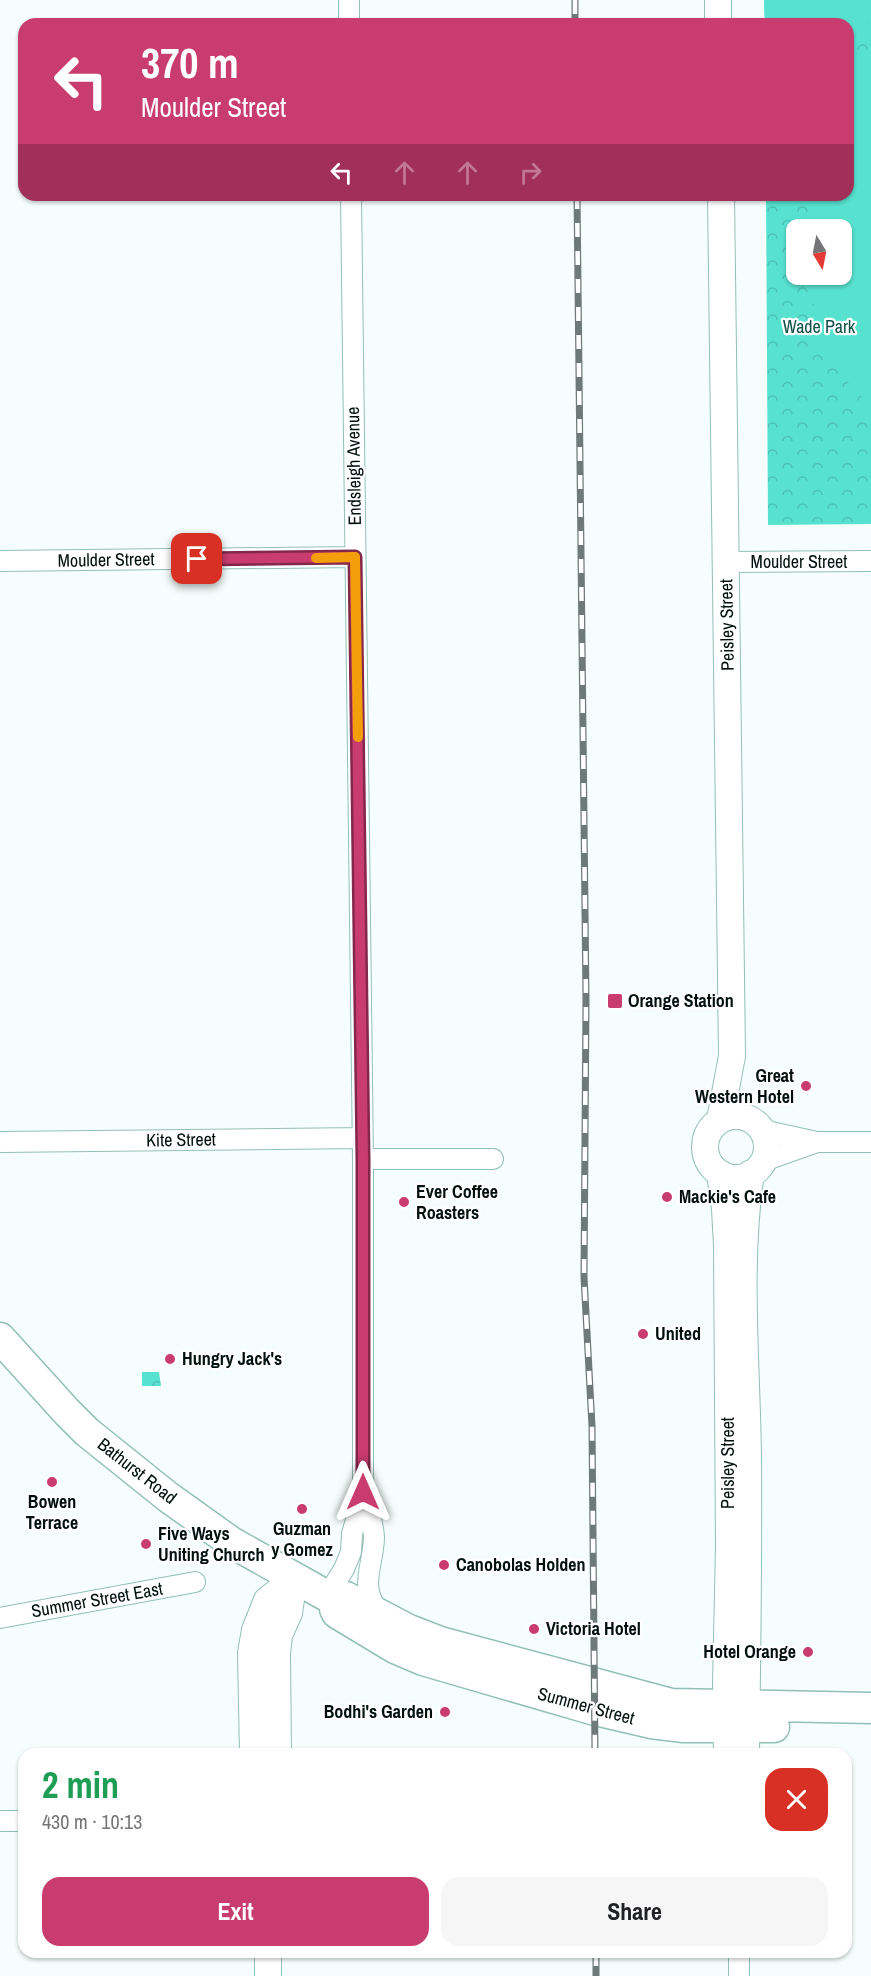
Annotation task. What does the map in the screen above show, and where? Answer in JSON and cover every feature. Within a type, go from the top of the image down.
[{"type":"highway","name":"Bathurst Road","points":[[0,1338],[67,1412],[110,1451],[168,1497],[231,1542],[294,1579]]},
{"type":"highway","name":"Summer Street","points":[[294,1579],[327,1596],[346,1597],[409,1630],[440,1642],[649,1699],[686,1706],[736,1729],[871,1708]]},
{"type":"highway","name":"Summer Street","points":[[327,1596],[337,1613],[395,1648],[423,1660],[626,1718],[684,1727],[736,1729],[871,1727]]},
{"type":"main road","points":[[718,0],[718,18]]},
{"type":"main road","name":"Peisley Street","points":[[720,1120],[732,1056],[721,201]]},
{"type":"main road","name":"Peisley Street","points":[[732,1056],[756,1125]]},
{"type":"main road","points":[[729,1116],[740,1116],[756,1125],[766,1146],[757,1167],[735,1178],[720,1173],[707,1157],[706,1136],[720,1120],[729,1116]]},
{"type":"main road","name":"Peisley Street","points":[[736,1729],[748,1459],[745,1249],[748,1196],[757,1167]]},
{"type":"main road","name":"Peisley Street","points":[[720,1173],[727,1245],[729,1547],[736,1729]]},
{"type":"main road","points":[[253,1748],[251,1653],[255,1630],[267,1600],[294,1579]]},
{"type":"main road","points":[[278,1748],[277,1654],[279,1635],[289,1613],[294,1579]]},
{"type":"main road","points":[[268,1958],[268,1976]]},
{"type":"street","points":[[349,0],[349,18]]},
{"type":"street","name":"Endsleigh Avenue","points":[[351,201],[363,1159],[363,1492],[374,1537],[367,1581],[369,1596],[380,1614]]},
{"type":"street","name":"Moulder Street","points":[[0,561],[355,557]]},
{"type":"street","name":"Moulder Street","points":[[726,562],[871,561]]},
{"type":"street","points":[[756,1125],[817,1142],[871,1142]]},
{"type":"street","name":"Kite Street","points":[[0,1142],[362,1137]]},
{"type":"street","points":[[757,1167],[817,1142]]},
{"type":"street","points":[[363,1159],[493,1159]]},
{"type":"street","name":"Endsleigh Avenue","points":[[327,1596],[344,1569],[351,1552],[352,1534],[363,1492]]},
{"type":"street","name":"Summer Street East","points":[[0,1618],[195,1582]]},
{"type":"street","points":[[0,1821],[18,1821]]},
{"type":"street","points":[[739,1958],[739,1976]]},
{"type":"green space","name":"Wade Park","points":[[764,0],[871,0],[871,524],[768,525],[766,201],[854,201],[854,18],[765,18]]},
{"type":"green space","points":[[764,0],[871,0],[871,22],[854,22],[854,18],[765,18]]},
{"type":"green space","points":[[871,59],[871,404],[856,392],[834,363],[819,330],[812,294],[812,285],[852,285],[852,219],[810,219],[810,201],[854,201],[854,77]]},
{"type":"green space","points":[[142,1372],[159,1372],[161,1386],[142,1386]]},
{"type":"railway","points":[[575,0],[575,18]]},
{"type":"railway","points":[[577,201],[586,1000],[584,1277],[592,1426],[595,1748]]},
{"type":"railway","points":[[596,1958],[596,1976]]},
{"type":"slow traffic","points":[[316,558],[355,557],[358,737]]},
{"type":"place","name":"Orange Station","points":[[615,1001]]},
{"type":"place","name":"Great Western Hotel","points":[[806,1086]]},
{"type":"place","name":"Mackie's Cafe","points":[[667,1197]]},
{"type":"place","name":"Ever Coffee Roasters","points":[[404,1202]]},
{"type":"place","name":"United","points":[[643,1334]]},
{"type":"place","name":"Hungry Jack's","points":[[170,1359]]},
{"type":"place","name":"Bowen Terrace","points":[[52,1482]]},
{"type":"place","name":"Guzman y Gomez","points":[[302,1509]]},
{"type":"place","name":"Five Ways Uniting Church","points":[[146,1544]]},
{"type":"place","name":"Canobolas Holden","points":[[444,1565]]},
{"type":"place","name":"Victoria Hotel","points":[[534,1629]]},
{"type":"place","name":"Hotel Orange","points":[[808,1652]]},
{"type":"place","name":"Bodhi's Garden","points":[[445,1712]]},
{"type":"route","points":[[197,559],[355,557],[363,1159],[363,1492]]}]
